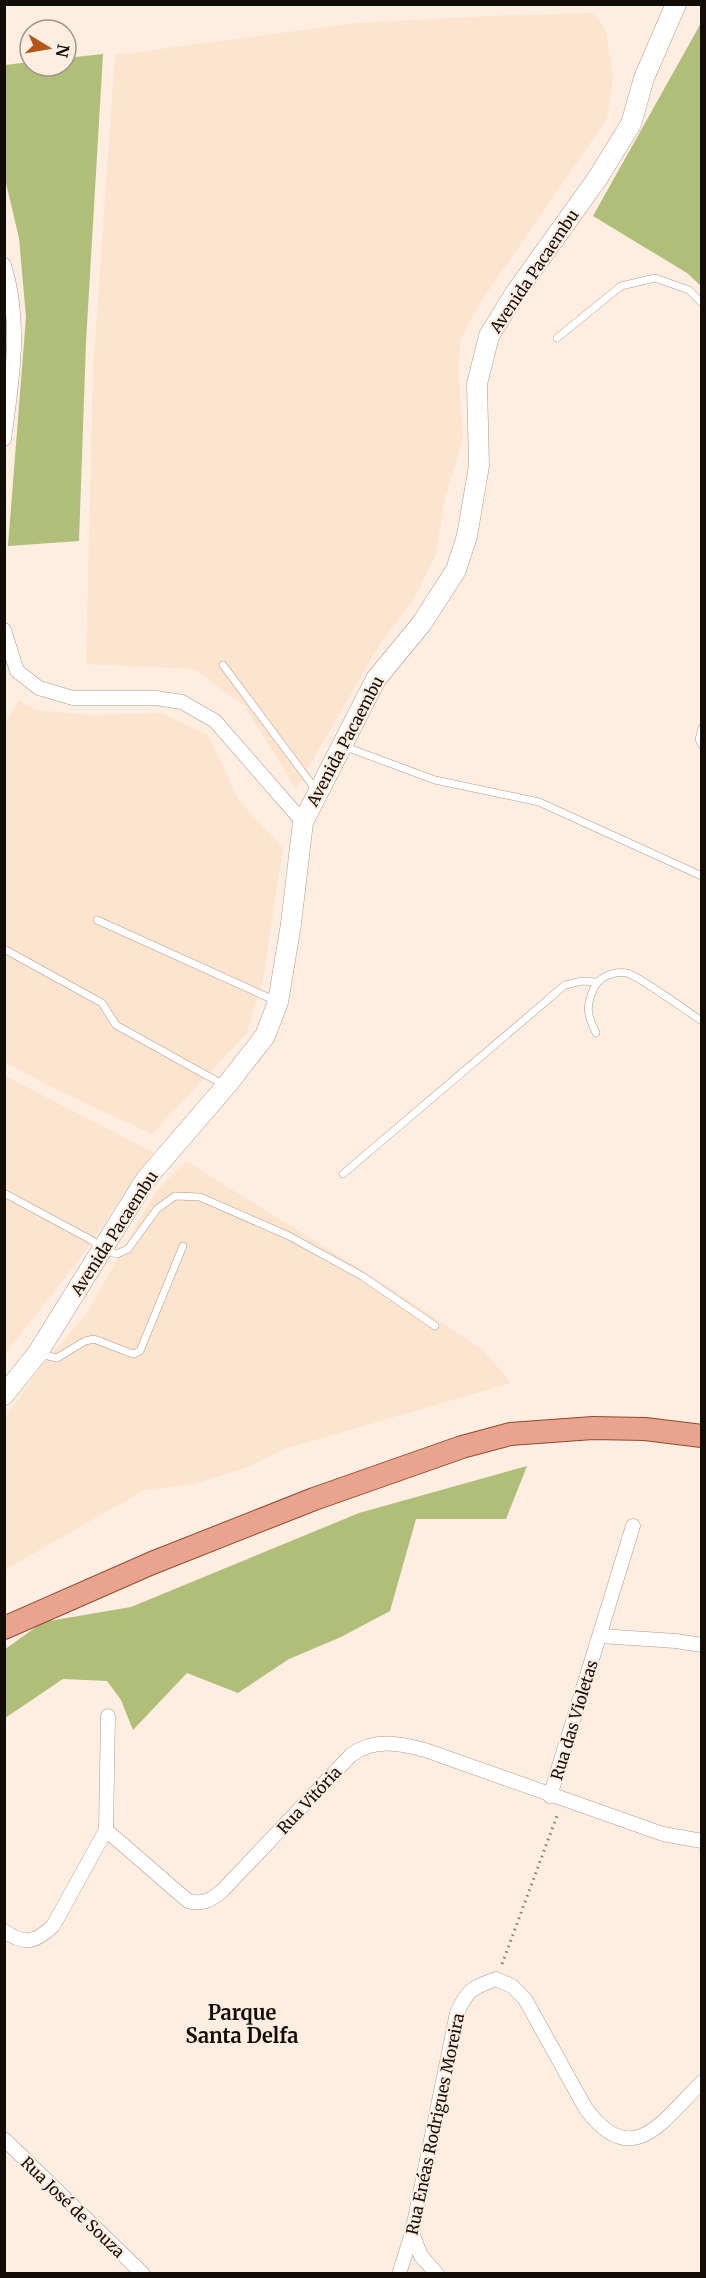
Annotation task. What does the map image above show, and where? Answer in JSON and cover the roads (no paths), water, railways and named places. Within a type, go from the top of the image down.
[{"type":"main road","points":[[4,1628],[152,1563],[314,1499],[462,1447],[510,1434],[592,1428],[645,1429],[702,1436]]},
{"type":"street","name":"Avenida Pacaembu","points":[[4,1395],[37,1353],[146,1179],[226,1086],[265,1036],[278,1002],[291,924],[303,822],[376,679],[422,623],[456,570],[467,536],[479,466],[477,384],[489,336],[514,295],[597,179],[631,124],[644,78],[676,4]]},
{"type":"street","points":[[4,265],[14,319],[14,366],[4,439]]},
{"type":"street","points":[[4,630],[17,671],[39,688],[73,698],[156,698],[182,702],[215,721],[303,822]]},
{"type":"street","name":"Rua das Violetas","points":[[633,1526],[556,1798],[663,1834],[702,1841]]},
{"type":"street","points":[[600,1636],[702,1645]]},
{"type":"street","points":[[4,1931],[23,1941],[41,1938],[53,1926],[106,1830],[108,1716]]},
{"type":"street","name":"Rua Vitória","points":[[106,1830],[188,1900],[203,1902],[212,1899],[222,1891],[351,1755],[370,1745],[403,1744],[556,1798]]},
{"type":"street","name":"Rua Enéas Rodrigues Moreira","points":[[399,2274],[412,2233],[458,2013],[465,1995],[477,1986],[496,1979],[512,1986],[525,1999],[586,2109],[598,2125],[615,2137],[636,2139],[653,2130],[702,2082]]},
{"type":"street","name":"Rua José de Souza","points":[[4,2139],[135,2271]]},
{"type":"street","points":[[412,2233],[421,2256],[437,2274]]},
{"type":"lane","points":[[557,338],[621,286],[655,278],[689,290],[702,303]]},
{"type":"lane","points":[[223,665],[317,793]]},
{"type":"lane","points":[[702,728],[699,739],[702,745]]},
{"type":"lane","points":[[341,745],[435,780],[539,802],[702,876]]},
{"type":"lane","points":[[97,920],[278,1002]]},
{"type":"lane","points":[[4,949],[102,1003],[116,1025],[226,1086]]},
{"type":"lane","points":[[344,1174],[565,985],[582,981],[596,982],[614,973],[629,974],[702,1021]]},
{"type":"lane","points":[[596,982],[587,1002],[588,1017],[596,1033]]},
{"type":"lane","points":[[4,1193],[93,1240],[102,1250],[117,1254],[129,1249],[157,1209],[175,1196],[200,1197],[300,1242],[362,1276],[435,1326]]},
{"type":"lane","points":[[37,1353],[57,1358],[85,1341],[94,1339],[133,1354],[140,1351],[183,1246]]},
{"type":"district","name":"Parque Santa Delfa","points":[[242,2024]]}]
